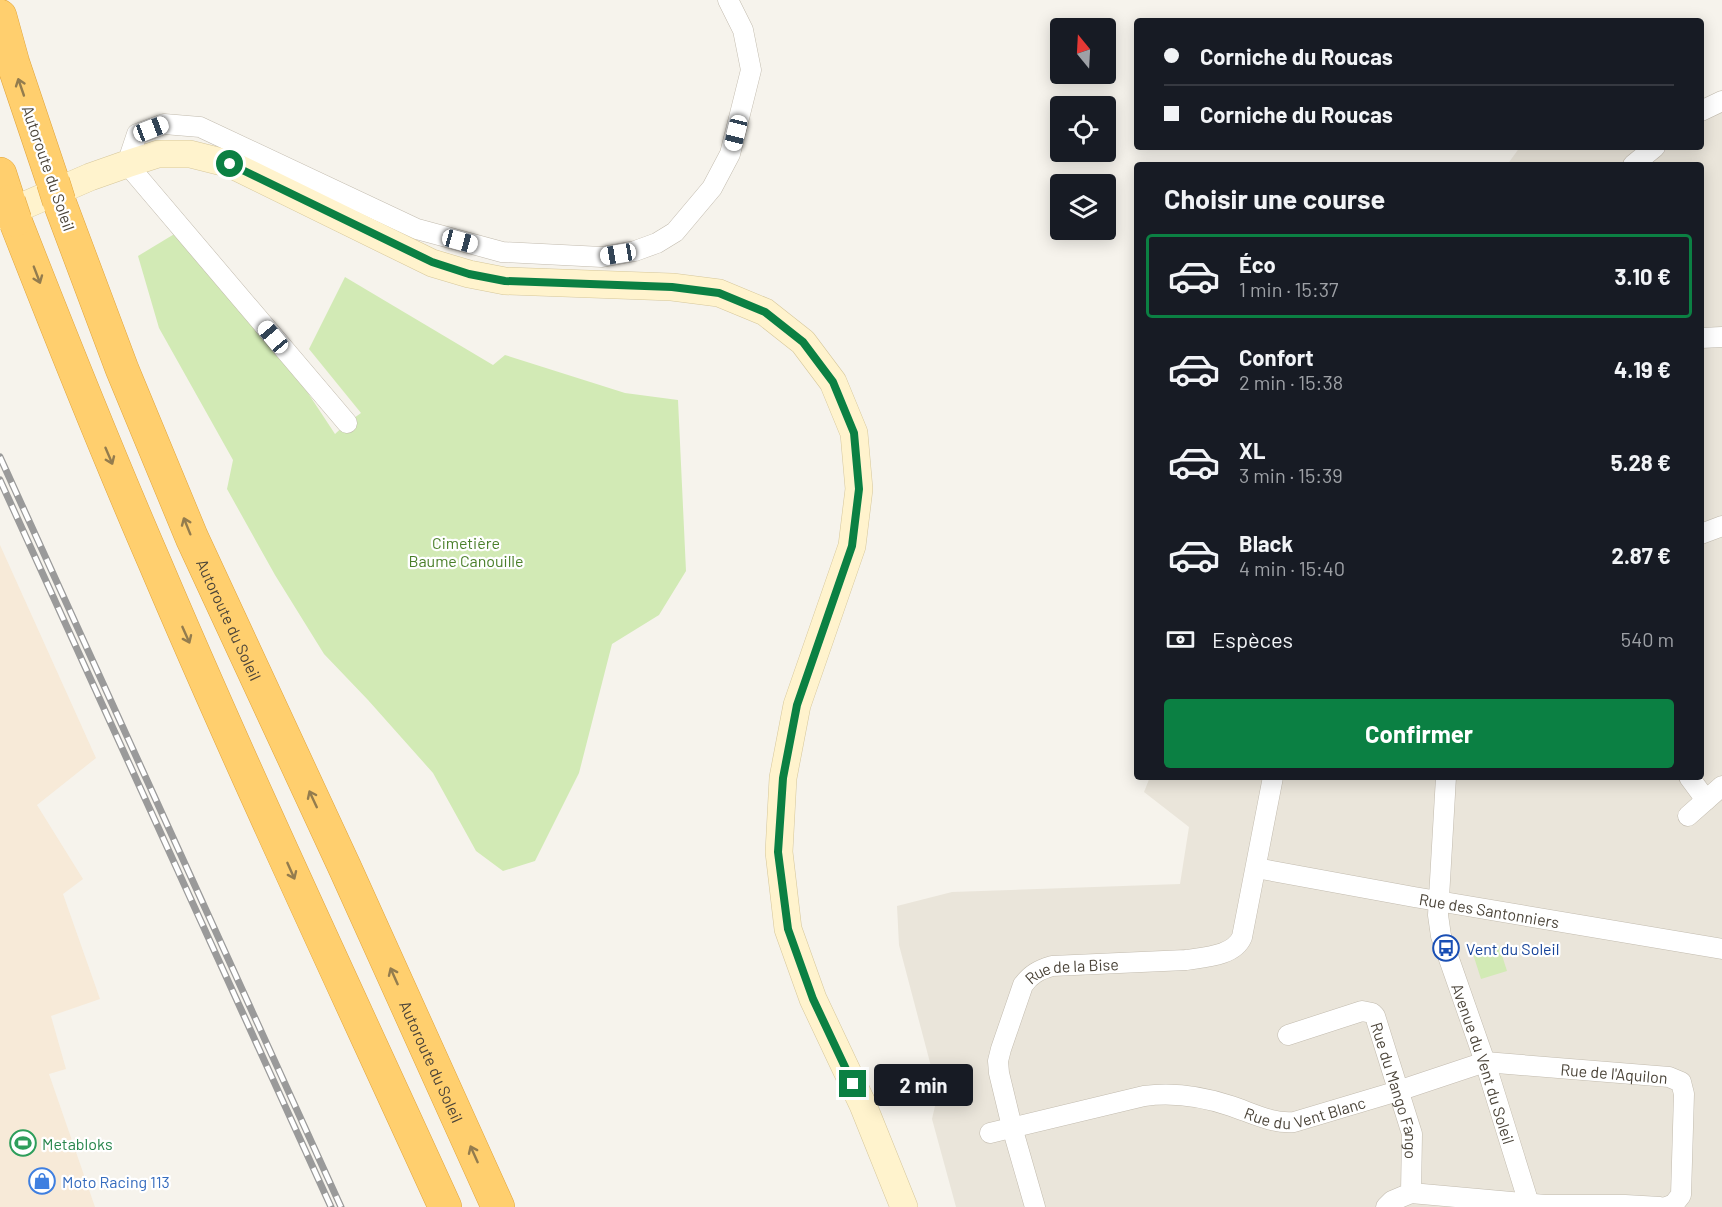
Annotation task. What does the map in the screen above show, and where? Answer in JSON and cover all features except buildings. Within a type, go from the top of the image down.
[{"type":"highway","name":"Autoroute du Soleil","points":[[0,16],[13,63],[56,192],[122,369],[192,538],[345,868],[498,1207]]},
{"type":"highway","points":[[6,203],[154,562],[295,880],[445,1207]]},
{"type":"main road","points":[[6,203],[158,154],[190,154],[230,164],[432,262],[469,274],[505,281],[672,287],[719,293],[765,312],[803,342],[833,382],[854,433],[859,489],[852,546],[797,705],[783,778],[778,852],[788,929],[813,999],[863,1105],[904,1207]]},
{"type":"street","points":[[346,423],[127,164],[137,134],[164,124],[200,127],[417,229],[502,252],[602,257],[635,251],[657,243],[675,232],[712,188],[730,154],[751,70],[743,30],[728,0]]},
{"type":"street","points":[[1704,110],[1722,101]]},
{"type":"street","points":[[1637,162],[1651,150]]},
{"type":"street","points":[[1704,338],[1722,337]]},
{"type":"street","points":[[1704,533],[1722,526]]},
{"type":"street","points":[[1256,868],[1272,780]]},
{"type":"street","name":"Avenue du Vent du Soleil","points":[[1446,780],[1438,915],[1441,936],[1485,1062],[1530,1205]]},
{"type":"street","points":[[1691,780],[1706,800]]},
{"type":"street","points":[[1688,816],[1722,786]]},
{"type":"street","name":"Rue des Santonniers","points":[[1256,868],[1440,902],[1722,949]]},
{"type":"street","name":"Rue de la Bise","points":[[1035,1207],[1012,1127],[998,1061],[1023,986],[1029,976],[1052,966],[1186,960],[1208,957],[1235,948],[1242,937],[1256,868]]},
{"type":"street","name":"Rue du Mango Fango","points":[[1288,1035],[1362,1011],[1376,1016],[1412,1134],[1411,1193]]},
{"type":"street","name":"Rue du Vent Blanc","points":[[1012,1127],[1159,1094],[1183,1095],[1228,1105],[1274,1121],[1294,1122],[1485,1062]]},
{"type":"street","name":"Rue de l'Aquilon","points":[[1485,1062],[1669,1077],[1681,1082],[1684,1094],[1681,1195],[1674,1204],[1666,1207]]},
{"type":"street","points":[[990,1133],[1012,1127]]},
{"type":"street","points":[[1386,1207],[1411,1193],[1530,1205],[1660,1207]]},
{"type":"shaded area","points":[[1722,90],[1722,1207],[956,1207],[932,1119],[938,1093],[899,945],[897,906],[952,892],[1180,884],[1189,827],[1144,792],[1149,780],[1704,780],[1704,162],[1509,162],[1518,150],[1704,150],[1704,99]]},
{"type":"shaded area","points":[[0,545],[96,758],[37,805],[83,879],[63,894],[100,999],[51,1016],[66,1069],[49,1074],[95,1207],[0,1207]]},
{"type":"green space","name":"Cimetière Baume Canouille","points":[[176,233],[306,390],[335,434],[361,413],[309,349],[345,277],[493,365],[505,355],[625,393],[678,400],[686,571],[659,615],[612,644],[579,773],[535,861],[503,871],[476,851],[433,773],[324,654],[275,575],[227,489],[233,460],[159,328],[138,256]]},
{"type":"green space","points":[[1499,946],[1507,971],[1481,979],[1473,954]]},
{"type":"railway","points":[[0,457],[341,1207]]},
{"type":"railway","points":[[0,480],[331,1207]]},
{"type":"place","name":"Vent du Soleil","points":[[1446,948]]},
{"type":"place","name":"Metabloks","points":[[23,1143]]},
{"type":"place","name":"Moto Racing 113","points":[[42,1181]]},
{"type":"route","points":[[230,164],[432,262],[469,274],[505,281],[621,284],[719,293],[765,312],[803,342],[833,382],[854,433],[859,489],[852,546],[797,705],[783,778],[778,852],[788,929],[813,999],[853,1084]]}]
